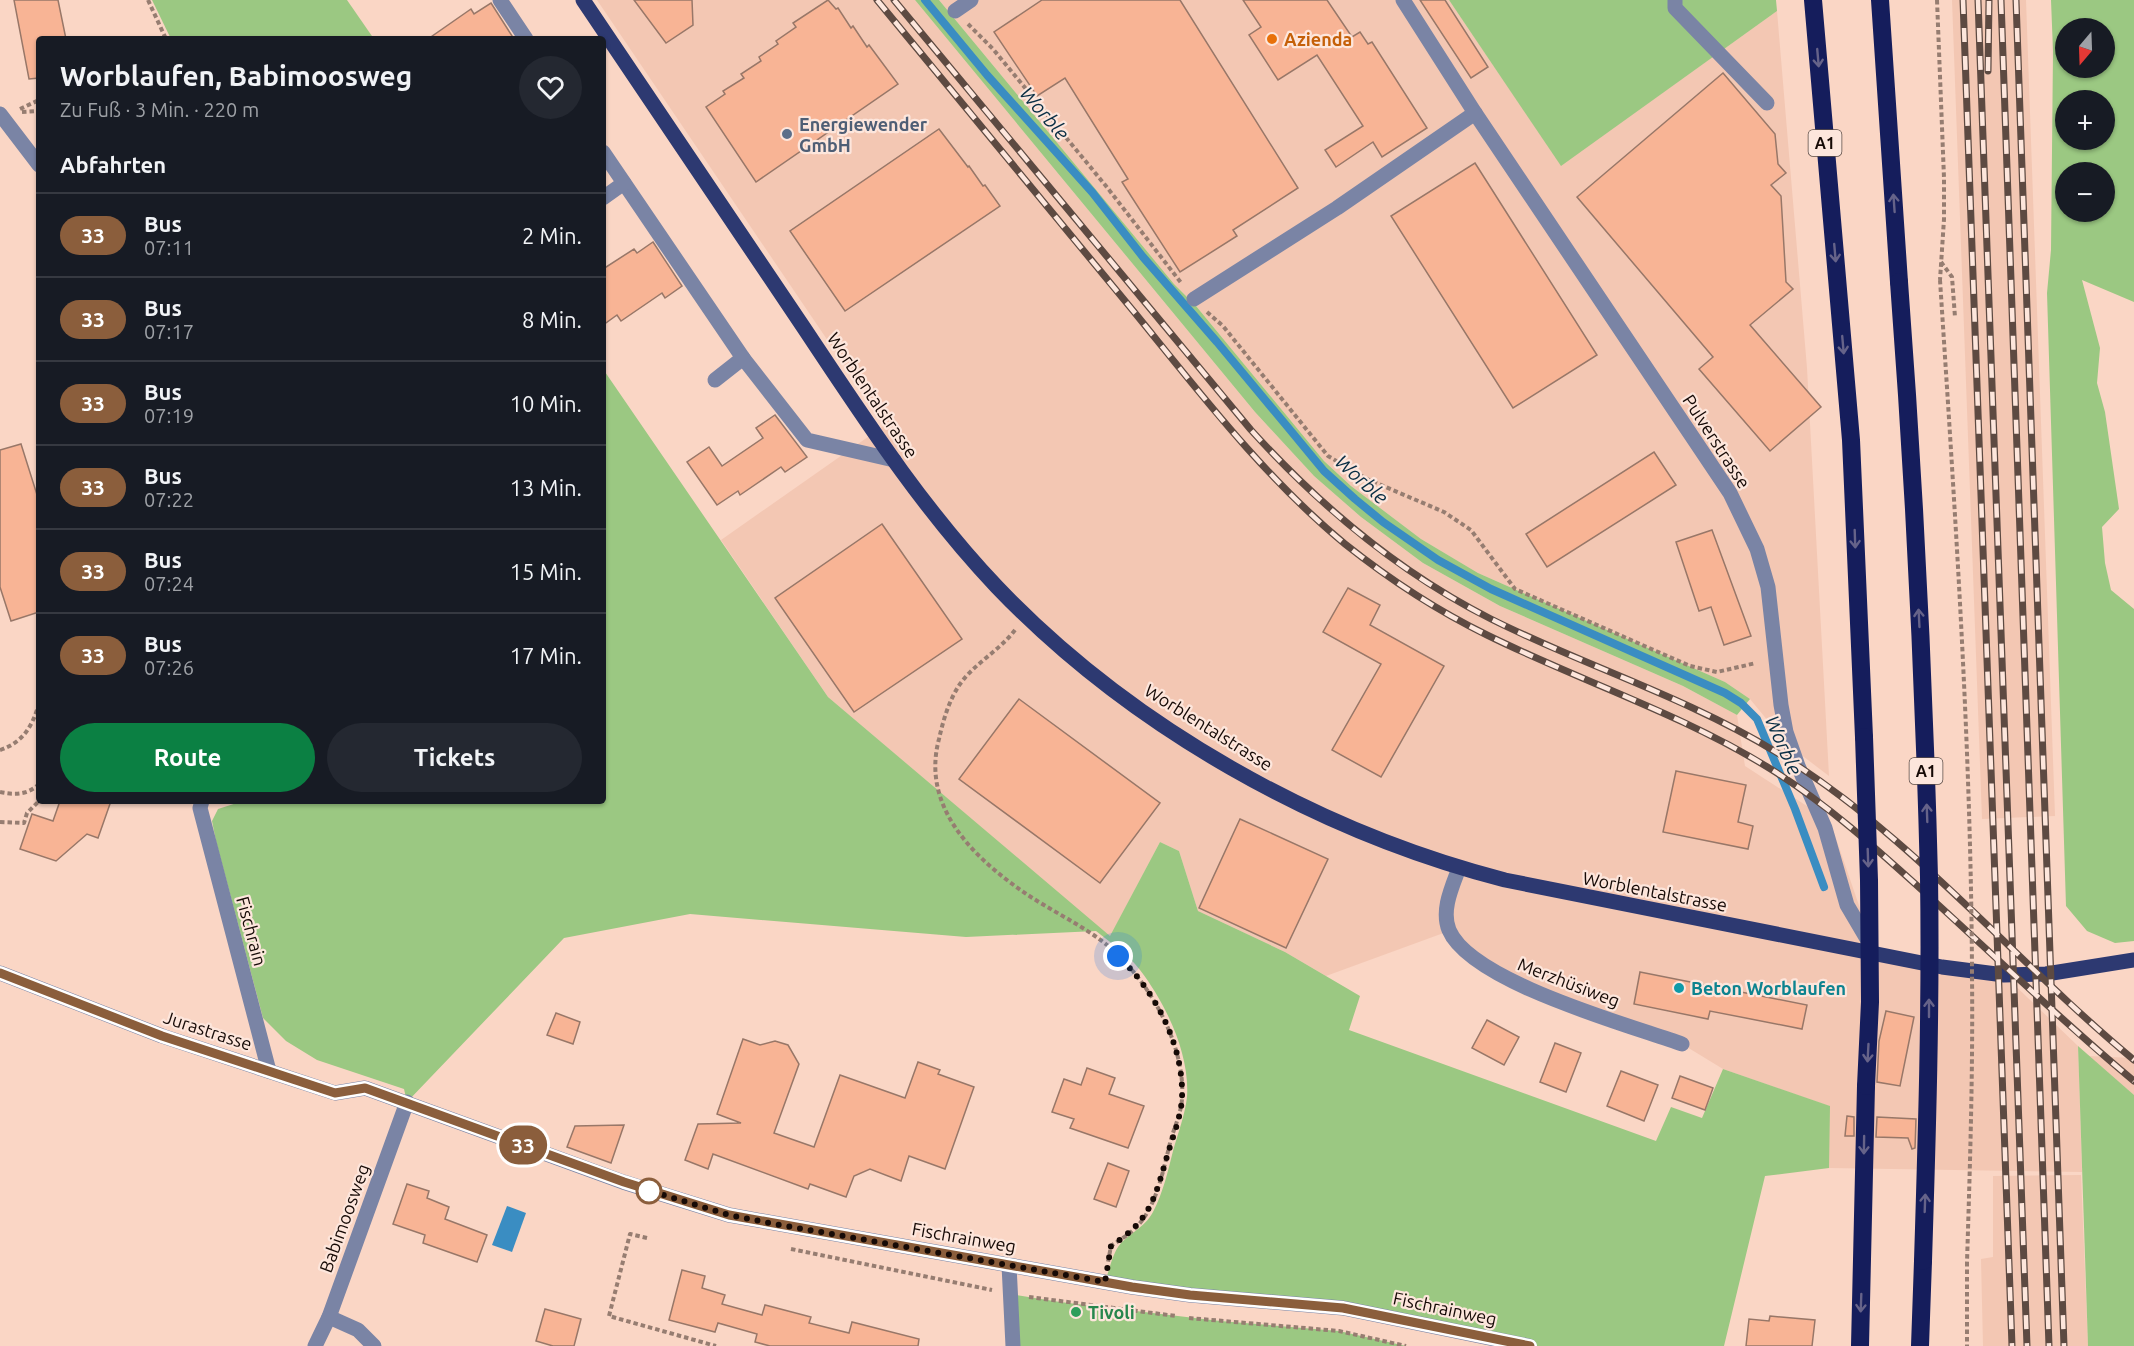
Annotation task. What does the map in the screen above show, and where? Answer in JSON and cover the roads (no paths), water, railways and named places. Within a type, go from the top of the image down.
[{"type":"highway","name":"A1","points":[[1813,0],[1851,440],[1869,880],[1870,1002],[1860,1346]]},
{"type":"highway","name":"A1","points":[[1880,0],[1912,458],[1929,879],[1928,1065],[1920,1346]]},
{"type":"main road","name":"Worblentalstrasse","points":[[583,0],[894,460],[941,524],[974,562],[1026,615],[1097,677],[1222,762],[1349,827],[1405,850],[1505,880],[1876,956],[2004,975],[2046,974],[2134,960]]},
{"type":"street","points":[[500,0],[524,36]]},
{"type":"street","points":[[955,11],[971,0]]},
{"type":"street","name":"Pulverstrasse","points":[[1403,0],[1475,112],[1730,493],[1757,549],[1768,587],[1786,732],[1825,828],[1847,905],[1876,956]]},
{"type":"street","points":[[1675,0],[1675,8],[1767,104]]},
{"type":"street","points":[[1194,299],[1338,208],[1475,112]]},
{"type":"street","points":[[0,114],[36,161]]},
{"type":"street","points":[[606,156],[743,358],[807,440],[894,460]]},
{"type":"street","points":[[606,196],[624,183]]},
{"type":"street","points":[[715,380],[743,358]]},
{"type":"street","name":"Fischrain","points":[[201,804],[200,808],[268,1071]]},
{"type":"street","name":"Merzhüsiweg","points":[[1459,868],[1448,901],[1446,916],[1449,931],[1464,950],[1483,965],[1513,983],[1547,997],[1682,1044]]},
{"type":"street","name":"Jurastrasse","points":[[0,973],[162,1036],[335,1093],[365,1088],[407,1102]]},
{"type":"street","name":"Fischrainweg","points":[[407,1102],[624,1182],[729,1215],[1190,1295],[1343,1308],[1529,1346]]},
{"type":"street","name":"Babimoosweg","points":[[315,1346],[329,1317],[407,1102]]},
{"type":"street","points":[[1009,1265],[1013,1346]]},
{"type":"street","points":[[329,1317],[358,1330],[374,1346]]},
{"type":"water","points":[[507,1206],[526,1213],[512,1252],[492,1245]]},
{"type":"waterway","name":"Worble","points":[[925,0],[987,75],[1092,192],[1143,257],[1324,471],[1355,499],[1383,522],[1438,560],[1491,589],[1725,693],[1741,703],[1757,719],[1795,809],[1824,887]]},
{"type":"railway","points":[[877,0],[1234,434],[1288,491],[1345,544],[1413,593],[1449,615],[1522,652],[1700,730],[1791,782],[1874,847],[2134,1081]]},
{"type":"railway","points":[[894,0],[1251,430],[1305,485],[1362,536],[1457,601],[1527,636],[1671,698],[1742,732],[1825,785],[1917,859],[2089,1021],[2134,1060]]},
{"type":"railway","points":[[1963,0],[2012,1346]]},
{"type":"railway","points":[[1978,0],[2027,1346]]},
{"type":"railway","points":[[1988,71],[1989,0]]},
{"type":"railway","points":[[2001,0],[2049,1346]]},
{"type":"railway","points":[[2016,0],[2064,1346]]},
{"type":"place","name":"Azienda","points":[[1272,39]]},
{"type":"place","name":"Energiewender GmbH","points":[[787,134]]},
{"type":"place","name":"Beton Worblaufen","points":[[1679,988]]},
{"type":"place","name":"Tivoli","points":[[1076,1312]]}]
